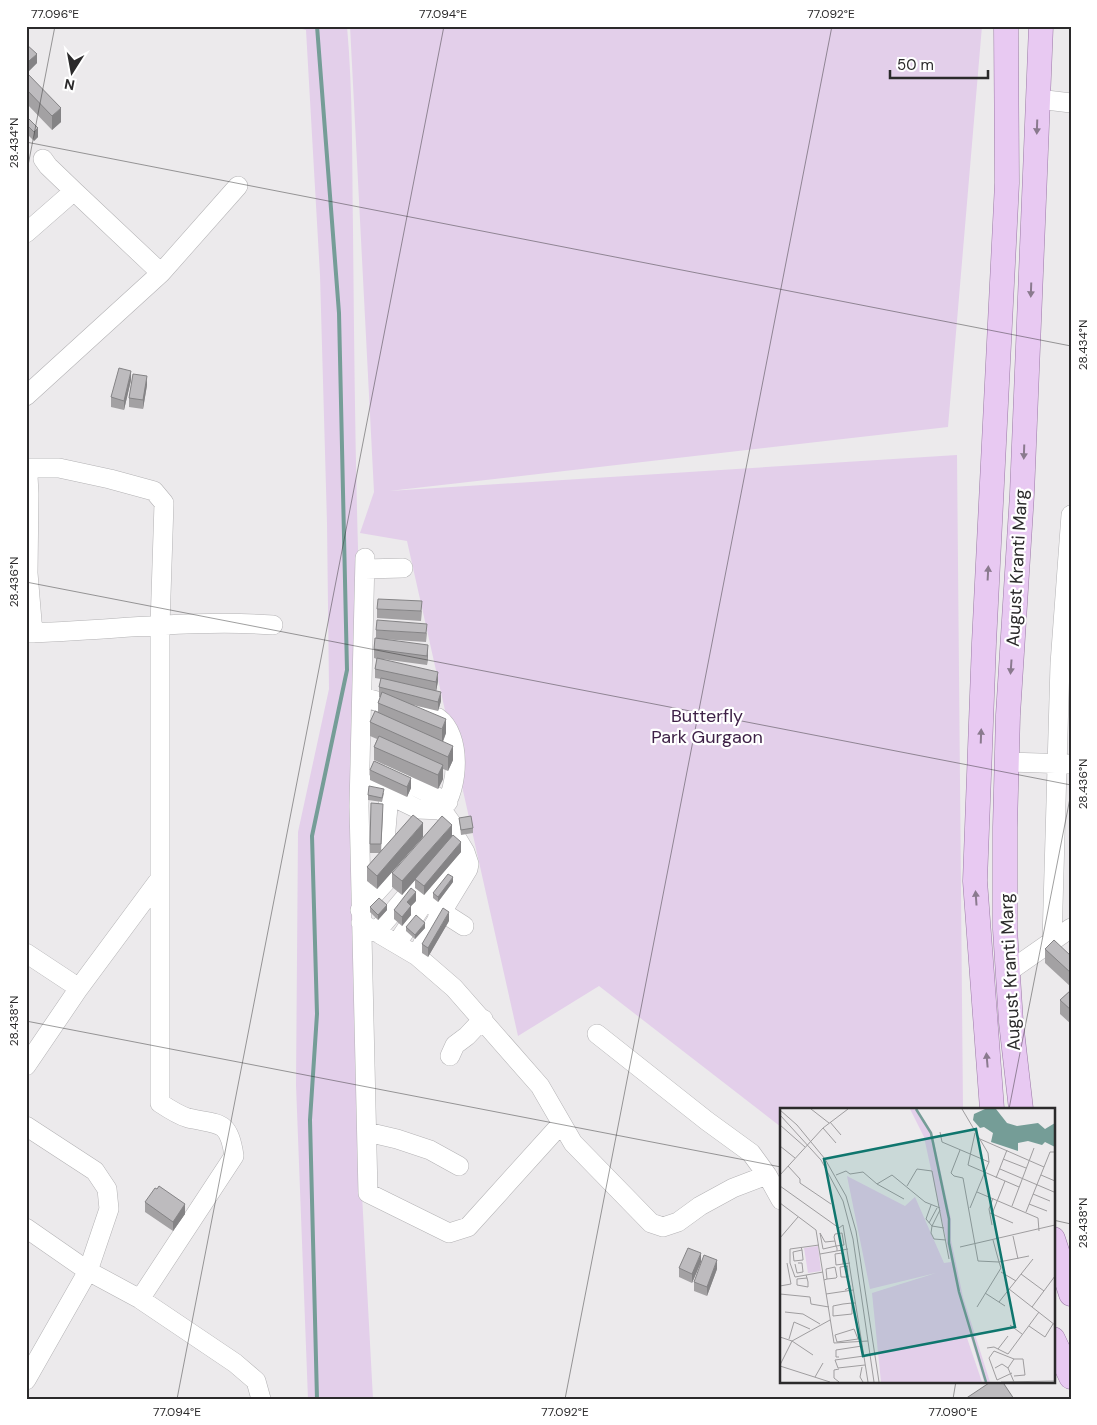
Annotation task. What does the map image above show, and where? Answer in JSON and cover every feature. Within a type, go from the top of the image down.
[{"type":"main road","name":"August Kranti Marg","points":[[992,1108],[975,881],[1006,183],[1006,26]]},
{"type":"main road","name":"August Kranti Marg","points":[[1021,1108],[1004,929],[1007,762],[1025,423],[1041,26]]},
{"type":"main road","points":[[994,420],[1025,423]]},
{"type":"main road","points":[[1054,1243],[1071,1294]]},
{"type":"main road","points":[[1054,1341],[1071,1377]]},
{"type":"street","points":[[1038,99],[1071,103]]},
{"type":"street","points":[[43,159],[48,166],[161,273]]},
{"type":"street","points":[[26,396],[161,273],[238,186]]},
{"type":"street","points":[[26,233],[74,191]]},
{"type":"street","points":[[26,468],[59,468],[154,491],[164,503],[160,626],[160,1103],[188,1118],[209,1121],[223,1126],[232,1141],[234,1156],[140,1299]]},
{"type":"street","points":[[26,473],[30,494],[29,633],[160,626],[273,625]]},
{"type":"street","points":[[1052,941],[1064,764],[1071,515]]},
{"type":"street","points":[[403,568],[365,564],[373,599],[364,621],[363,641],[371,662],[362,697],[370,720],[369,742],[360,760],[359,780],[361,858],[366,922],[368,1193],[449,1233],[468,1227],[561,1124]]},
{"type":"street","points":[[364,621],[382,622]]},
{"type":"street","points":[[363,641],[383,643]]},
{"type":"street","points":[[362,697],[438,718],[446,725],[446,774],[442,813]]},
{"type":"street","points":[[360,760],[442,813],[452,824],[469,864],[468,869],[417,956]]},
{"type":"street","points":[[1007,762],[1064,764]]},
{"type":"street","points":[[359,780],[388,801],[442,813]]},
{"type":"street","points":[[359,806],[388,801]]},
{"type":"street","points":[[361,858],[384,849],[388,801]]},
{"type":"street","points":[[366,922],[424,840]]},
{"type":"street","points":[[397,943],[461,845]]},
{"type":"street","points":[[366,922],[461,845]]},
{"type":"street","points":[[26,1066],[79,988],[159,880]]},
{"type":"street","points":[[425,901],[464,926]]},
{"type":"street","points":[[366,922],[417,956],[454,988],[540,1086],[573,1143],[651,1223],[663,1227],[678,1222],[700,1206],[733,1188],[767,1175]]},
{"type":"street","points":[[1008,972],[1071,928]]},
{"type":"street","points":[[26,953],[79,988]]},
{"type":"street","points":[[450,1056],[455,1045],[467,1036],[483,1019]]},
{"type":"street","points":[[597,1034],[707,1121],[751,1153],[767,1175],[780,1198]]},
{"type":"street","points":[[26,1126],[95,1171],[107,1189],[109,1209],[88,1271],[26,1380]]},
{"type":"street","points":[[367,1132],[397,1139],[430,1150],[459,1166]]},
{"type":"street","points":[[26,1228],[88,1271],[140,1299],[236,1363],[256,1381],[261,1399]]},
{"type":"green space","points":[[291,26],[347,26],[349,51],[352,128],[358,548],[361,1176],[373,1399],[308,1399],[296,1085],[298,832],[329,689],[327,523],[320,275],[306,30]]},
{"type":"green space","name":"Butterfly Park Gurgaon","points":[[350,26],[982,26],[948,427],[389,491],[957,455],[963,1108],[780,1108],[780,1126],[599,986],[518,1036],[407,541],[360,533],[374,492]]},
{"type":"building","points":[[26,44],[37,54],[29,61],[26,58]]},
{"type":"building","points":[[26,72],[61,108],[52,116],[26,89]]},
{"type":"building","points":[[26,116],[38,128],[34,132],[26,124]]},
{"type":"building","points":[[119,368],[131,371],[124,401],[111,397]]},
{"type":"building","points":[[133,374],[147,376],[143,400],[129,398]]},
{"type":"building","points":[[378,599],[422,601],[421,611],[377,609]]},
{"type":"building","points":[[377,620],[427,624],[426,633],[376,630]]},
{"type":"building","points":[[375,638],[428,645],[427,656],[374,649]]},
{"type":"building","points":[[377,658],[438,672],[436,682],[375,669]]},
{"type":"building","points":[[381,678],[441,692],[438,702],[379,687]]},
{"type":"building","points":[[382,692],[446,719],[442,729],[378,703]]},
{"type":"building","points":[[375,711],[453,746],[448,757],[370,722]]},
{"type":"building","points":[[379,736],[443,765],[438,775],[374,747]]},
{"type":"building","points":[[374,761],[411,778],[407,787],[370,770]]},
{"type":"building","points":[[369,786],[384,789],[382,798],[368,795]]},
{"type":"building","points":[[371,803],[383,804],[381,844],[370,844]]},
{"type":"building","points":[[413,815],[423,823],[377,876],[367,867]]},
{"type":"building","points":[[442,816],[452,825],[402,881],[392,873]]},
{"type":"building","points":[[471,816],[473,828],[461,830],[459,818]]},
{"type":"building","points":[[453,835],[461,842],[424,886],[415,879]]},
{"type":"building","points":[[448,874],[453,877],[438,897],[433,893]]},
{"type":"building","points":[[411,888],[416,892],[407,902],[411,906],[402,917],[394,910]]},
{"type":"building","points":[[379,898],[387,905],[378,915],[370,907]]},
{"type":"building","points":[[443,908],[449,912],[428,948],[422,944]]},
{"type":"building","points":[[416,915],[425,923],[415,935],[406,927]]},
{"type":"building","points":[[1054,940],[1071,956],[1071,973],[1045,949]]},
{"type":"building","points":[[1071,990],[1071,1010],[1060,1000]]},
{"type":"building","points":[[159,1186],[185,1204],[173,1222],[145,1202],[155,1188],[157,1189]]},
{"type":"building","points":[[688,1248],[701,1253],[692,1274],[679,1268]]},
{"type":"building","points":[[704,1255],[717,1260],[707,1287],[694,1282]]},
{"type":"building","points":[[990,1382],[1003,1382],[1014,1399],[965,1399]]},
{"type":"waterway","points":[[317,26],[339,313],[347,670],[312,836],[317,1014],[310,1120],[317,1399]]}]
